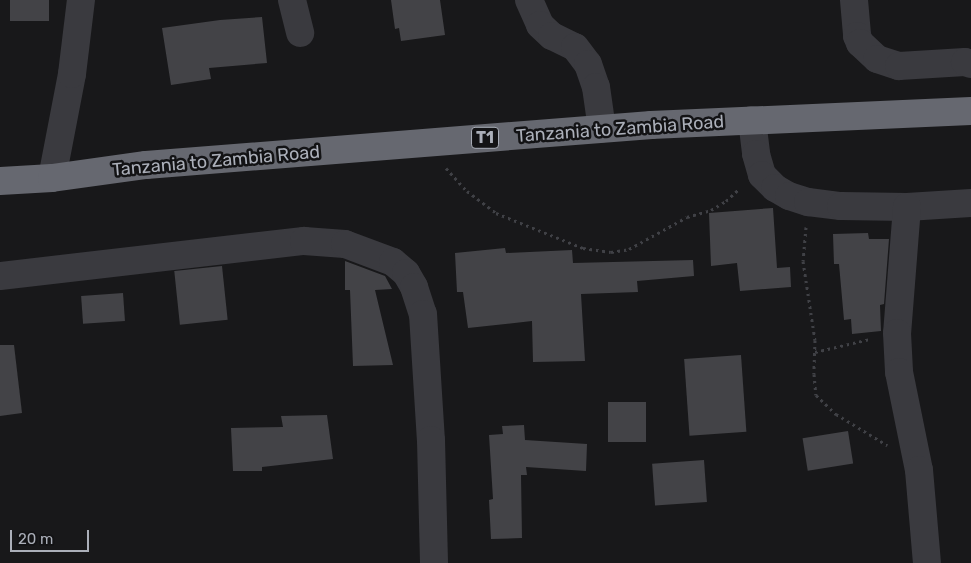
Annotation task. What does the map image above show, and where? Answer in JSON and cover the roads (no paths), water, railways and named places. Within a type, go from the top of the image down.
[{"type":"highway","name":"Tanzania to Zambia Road","points":[[0,181],[52,178],[146,165],[602,129],[752,120],[971,111]]},
{"type":"street","points":[[52,178],[72,74],[81,0]]},
{"type":"street","points":[[292,0],[300,33]]},
{"type":"street","points":[[529,0],[540,25],[546,32],[575,47],[588,64],[596,87],[602,129]]},
{"type":"street","points":[[854,0],[857,36],[860,43],[877,59],[899,66],[965,62],[971,64]]},
{"type":"street","points":[[752,120],[759,167],[767,182],[789,196],[808,202],[841,206],[907,206],[971,203]]},
{"type":"street","points":[[907,206],[897,333],[901,392],[924,504],[927,563]]},
{"type":"street","points":[[0,276],[304,241],[345,244],[393,262],[406,273],[414,287],[423,314],[431,440],[434,563]]}]
